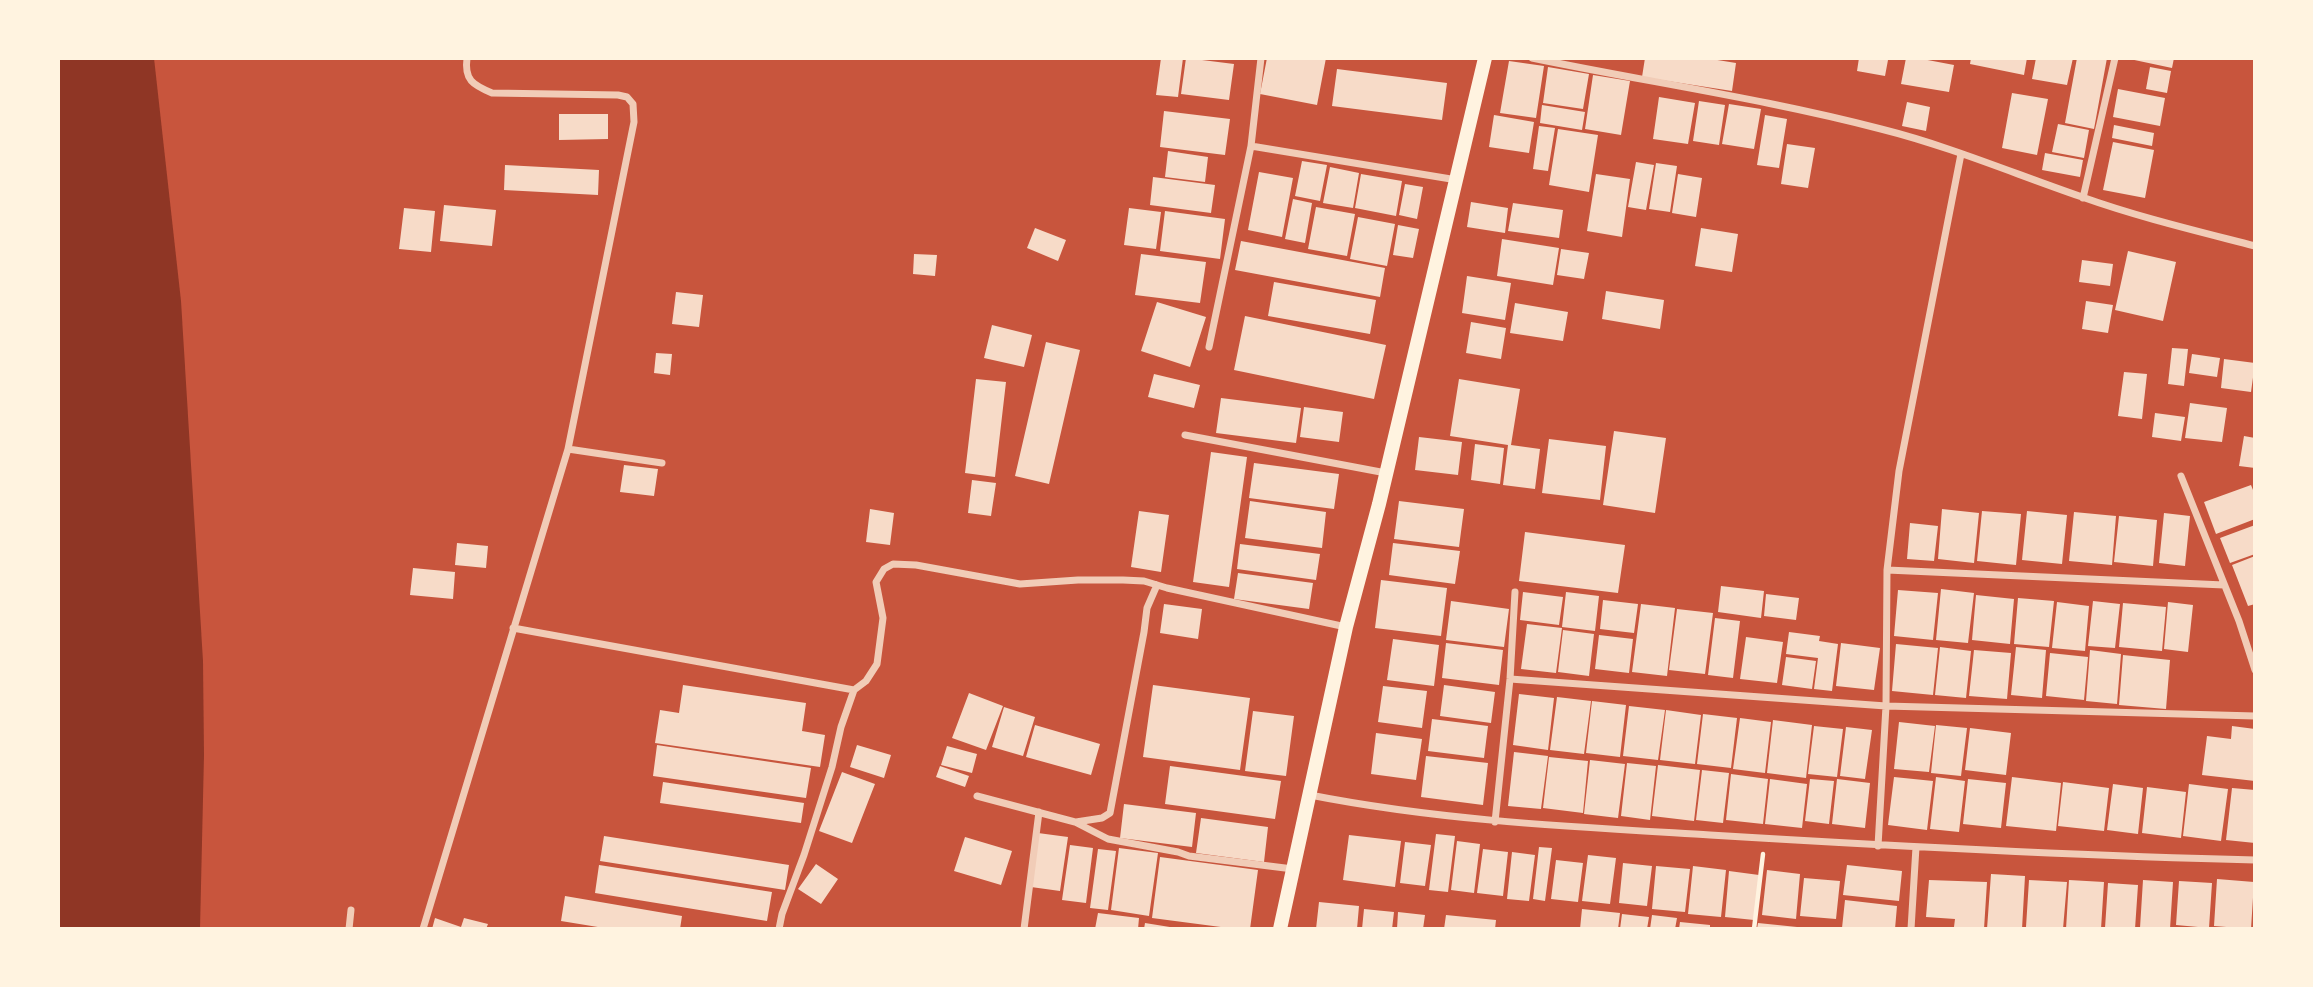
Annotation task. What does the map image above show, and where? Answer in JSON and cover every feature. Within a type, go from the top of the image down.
[{"type":"main road","points":[[1280,929],[1346,627],[1458,180],[1485,58]]},
{"type":"street","points":[[423,929],[568,449],[634,122],[633,104],[627,97],[618,95],[492,93],[475,86],[465,70],[467,58]]},
{"type":"street","points":[[1209,346],[1251,146],[1261,58]]},
{"type":"street","points":[[1532,58],[1882,129],[2083,198],[2255,246]]},
{"type":"street","points":[[2083,198],[2115,58]]},
{"type":"street","points":[[1251,146],[1458,180]]},
{"type":"street","points":[[1878,846],[1886,706],[1887,570],[1899,471],[1961,154]]},
{"type":"street","points":[[1185,435],[1386,473]]},
{"type":"street","points":[[568,449],[662,463]]},
{"type":"street","points":[[2181,476],[2255,670]]},
{"type":"street","points":[[779,929],[854,690],[866,681],[877,664],[883,618],[876,582],[884,569],[893,564],[916,565],[1020,584],[1078,580],[1144,581],[1346,627]]},
{"type":"street","points":[[1887,570],[2224,585]]},
{"type":"street","points":[[1075,822],[1102,818],[1110,813],[1147,608],[1157,585]]},
{"type":"street","points":[[1495,822],[1510,679],[1515,592]]},
{"type":"street","points":[[513,628],[854,690]]},
{"type":"street","points":[[1510,679],[1886,706],[2255,716]]},
{"type":"street","points":[[1310,795],[1495,822],[1878,846],[2081,856],[2255,860]]},
{"type":"street","points":[[976,796],[1075,822],[1108,839],[1189,856],[1293,870]]},
{"type":"street","points":[[1024,929],[1039,812]]},
{"type":"street","points":[[1911,929],[1916,847]]},
{"type":"street","points":[[349,929],[351,910]]},
{"type":"path","points":[[1754,929],[1765,838]]},
{"type":"shaded area","points":[[58,58],[154,58],[181,301],[203,661],[200,929],[58,929]]},
{"type":"building","points":[[1161,58],[1183,58],[1178,97],[1156,95]]},
{"type":"building","points":[[1186,58],[1234,64],[1229,100],[1181,94]]},
{"type":"building","points":[[1267,58],[1326,58],[1317,105],[1260,94]]},
{"type":"building","points":[[1645,58],[1705,58],[1736,63],[1732,91],[1642,77]]},
{"type":"building","points":[[1859,58],[1888,60],[1885,76],[1857,71]]},
{"type":"building","points":[[1906,58],[1954,65],[1949,92],[1901,84]]},
{"type":"building","points":[[1971,58],[2027,58],[2024,75],[1970,64]]},
{"type":"building","points":[[2036,58],[2073,58],[2067,85],[2032,79]]},
{"type":"building","points":[[2077,58],[2107,58],[2094,129],[2065,123]]},
{"type":"building","points":[[2125,58],[2174,58],[2172,68]]},
{"type":"building","points":[[1509,61],[1544,66],[1536,118],[1500,113]]},
{"type":"building","points":[[1548,67],[1589,74],[1583,109],[1543,103]]},
{"type":"building","points":[[2150,67],[2171,71],[2167,93],[2146,89]]},
{"type":"building","points":[[1337,69],[1447,83],[1442,120],[1332,106]]},
{"type":"building","points":[[1593,75],[1630,81],[1621,135],[1585,129]]},
{"type":"building","points":[[2118,89],[2165,98],[2160,126],[2113,117]]},
{"type":"building","points":[[2012,93],[2048,99],[2037,155],[2002,148]]},
{"type":"building","points":[[1659,97],[1695,103],[1688,144],[1653,139]]},
{"type":"building","points":[[1699,101],[1725,105],[1719,145],[1693,141]]},
{"type":"building","points":[[1907,102],[1930,107],[1926,131],[1902,126]]},
{"type":"building","points":[[1729,104],[1761,109],[1754,149],[1722,144]]},
{"type":"building","points":[[1542,105],[1585,112],[1582,130],[1540,123]]},
{"type":"building","points":[[1164,111],[1230,119],[1225,155],[1160,147]]},
{"type":"building","points":[[559,114],[608,114],[608,139],[559,140]]},
{"type":"building","points":[[1494,115],[1534,122],[1529,153],[1489,147]]},
{"type":"building","points":[[1765,115],[1787,119],[1779,168],[1757,165]]},
{"type":"building","points":[[2058,124],[2089,130],[2084,158],[2052,152]]},
{"type":"building","points":[[2114,125],[2154,133],[2152,146],[2112,138]]},
{"type":"building","points":[[1539,126],[1555,128],[1548,171],[1533,169]]},
{"type":"building","points":[[1558,129],[1598,135],[1589,192],[1549,185]]},
{"type":"building","points":[[2113,142],[2154,150],[2145,198],[2103,190]]},
{"type":"building","points":[[1787,144],[1815,148],[1808,188],[1781,184]]},
{"type":"building","points":[[1168,151],[1208,157],[1205,182],[1165,177]]},
{"type":"building","points":[[2045,153],[2083,160],[2080,177],[2042,170]]},
{"type":"building","points":[[1302,161],[1327,165],[1320,201],[1295,196]]},
{"type":"building","points":[[1636,162],[1654,165],[1646,210],[1628,207]]},
{"type":"building","points":[[1656,163],[1677,166],[1670,212],[1649,209]]},
{"type":"building","points":[[505,165],[599,170],[598,195],[504,190]]},
{"type":"building","points":[[1330,167],[1359,173],[1353,208],[1323,203]]},
{"type":"building","points":[[1259,172],[1293,178],[1282,237],[1248,230]]},
{"type":"building","points":[[1361,174],[1402,181],[1396,216],[1355,208]]},
{"type":"building","points":[[1596,174],[1630,179],[1622,237],[1587,231]]},
{"type":"building","points":[[1678,174],[1702,178],[1696,217],[1672,213]]},
{"type":"building","points":[[1153,177],[1215,185],[1211,213],[1150,205]]},
{"type":"building","points":[[1405,184],[1423,187],[1417,219],[1399,215]]},
{"type":"building","points":[[1293,199],[1312,203],[1305,243],[1285,239]]},
{"type":"building","points":[[1471,202],[1508,208],[1505,233],[1467,227]]},
{"type":"building","points":[[1513,203],[1563,210],[1559,238],[1508,231]]},
{"type":"building","points":[[444,205],[496,210],[492,246],[440,241]]},
{"type":"building","points":[[1316,207],[1355,214],[1347,256],[1308,249]]},
{"type":"building","points":[[404,208],[435,211],[431,252],[399,249]]},
{"type":"building","points":[[1129,208],[1161,212],[1156,249],[1124,245]]},
{"type":"building","points":[[1165,211],[1225,219],[1220,259],[1160,251]]},
{"type":"building","points":[[1358,217],[1395,224],[1387,266],[1350,259]]},
{"type":"building","points":[[1398,225],[1419,229],[1413,258],[1393,255]]},
{"type":"building","points":[[1035,228],[1066,240],[1058,261],[1027,248]]},
{"type":"building","points":[[1701,228],[1738,234],[1732,272],[1695,266]]},
{"type":"building","points":[[1502,239],[1559,248],[1553,285],[1497,276]]},
{"type":"building","points":[[1241,241],[1385,268],[1380,297],[1235,270]]},
{"type":"building","points":[[1561,249],[1589,253],[1584,279],[1557,275]]},
{"type":"building","points":[[2128,251],[2176,262],[2163,321],[2115,310]]},
{"type":"building","points":[[914,254],[937,255],[935,276],[913,274]]},
{"type":"building","points":[[1141,254],[1206,262],[1200,303],[1135,295]]},
{"type":"building","points":[[2082,260],[2113,264],[2110,286],[2079,282]]},
{"type":"building","points":[[1467,276],[1511,283],[1505,320],[1462,313]]},
{"type":"building","points":[[1274,282],[1376,300],[1370,334],[1268,316]]},
{"type":"building","points":[[1606,291],[1664,300],[1660,329],[1602,319]]},
{"type":"building","points":[[676,292],[703,295],[699,327],[672,324]]},
{"type":"building","points":[[2086,301],[2113,305],[2108,333],[2082,329]]},
{"type":"building","points":[[1157,302],[1206,317],[1190,367],[1141,351]]},
{"type":"building","points":[[1515,303],[1568,312],[1563,341],[1510,333]]},
{"type":"building","points":[[1245,316],[1386,345],[1374,399],[1234,370]]},
{"type":"building","points":[[1471,322],[1506,328],[1501,359],[1466,353]]},
{"type":"building","points":[[992,325],[1032,335],[1024,367],[984,358]]},
{"type":"building","points":[[1046,342],[1080,350],[1049,484],[1015,476]]},
{"type":"building","points":[[2172,348],[2188,349],[2184,386],[2168,384]]},
{"type":"building","points":[[656,353],[672,354],[670,375],[654,373]]},
{"type":"building","points":[[2192,354],[2220,358],[2217,377],[2189,373]]},
{"type":"building","points":[[2224,359],[2255,363],[2251,392],[2221,388]]},
{"type":"building","points":[[2124,372],[2147,374],[2142,419],[2118,416]]},
{"type":"building","points":[[1154,374],[1200,385],[1194,408],[1148,397]]},
{"type":"building","points":[[976,379],[1006,382],[995,477],[965,473]]},
{"type":"building","points":[[1459,379],[1520,389],[1511,445],[1540,449],[1535,489],[1503,485],[1508,445],[1450,436]]},
{"type":"building","points":[[1221,398],[1301,408],[1296,443],[1216,433]]},
{"type":"building","points":[[2190,403],[2227,408],[2222,442],[2185,438]]},
{"type":"building","points":[[1304,407],[1343,412],[1339,442],[1300,437]]},
{"type":"building","points":[[2155,413],[2185,417],[2181,441],[2152,437]]},
{"type":"building","points":[[1614,431],[1666,438],[1655,513],[1603,505]]},
{"type":"building","points":[[2244,436],[2255,438],[2255,468],[2239,466]]},
{"type":"building","points":[[1419,437],[1462,442],[1458,475],[1415,470]]},
{"type":"building","points":[[1549,439],[1606,446],[1600,500],[1542,493]]},
{"type":"building","points":[[1475,444],[1504,448],[1500,484],[1471,480]]},
{"type":"building","points":[[1211,452],[1247,457],[1229,587],[1193,582]]},
{"type":"building","points":[[1254,463],[1339,474],[1334,509],[1249,498]]},
{"type":"building","points":[[624,465],[658,469],[654,496],[620,492]]},
{"type":"building","points":[[972,480],[996,483],[991,516],[968,513]]},
{"type":"building","points":[[2251,485],[2255,495],[2255,519],[2216,534],[2204,502]]},
{"type":"building","points":[[1250,501],[1326,512],[1322,548],[1245,538]]},
{"type":"building","points":[[1399,501],[1464,509],[1459,547],[1394,539]]},
{"type":"building","points":[[870,509],[894,513],[890,545],[866,542]]},
{"type":"building","points":[[1942,509],[1979,513],[1974,563],[1938,559]]},
{"type":"building","points":[[1139,511],[1169,515],[1161,572],[1131,567]]},
{"type":"building","points":[[1982,511],[2021,514],[2016,565],[1977,561]]},
{"type":"building","points":[[2027,511],[2067,515],[2062,564],[2022,560]]},
{"type":"building","points":[[2074,512],[2116,516],[2112,565],[2069,561]]},
{"type":"building","points":[[2164,513],[2190,516],[2185,566],[2159,563]]},
{"type":"building","points":[[2119,516],[2157,520],[2153,566],[2114,562]]},
{"type":"building","points":[[1910,523],[1938,526],[1934,561],[1907,559]]},
{"type":"building","points":[[2255,525],[2255,554],[2230,563],[2220,538]]},
{"type":"building","points":[[1525,532],[1625,545],[1618,593],[1519,581]]},
{"type":"building","points":[[457,543],[488,546],[486,568],[455,565]]},
{"type":"building","points":[[1393,543],[1460,551],[1455,584],[1389,575]]},
{"type":"building","points":[[1240,544],[1320,554],[1316,580],[1237,569]]},
{"type":"building","points":[[2255,556],[2255,604],[2248,606],[2232,565]]},
{"type":"building","points":[[413,568],[455,572],[453,599],[410,595]]},
{"type":"building","points":[[1238,573],[1313,583],[1309,609],[1234,599]]},
{"type":"building","points":[[1381,580],[1447,588],[1441,636],[1375,628]]},
{"type":"building","points":[[1721,586],[1764,591],[1761,618],[1718,612]]},
{"type":"building","points":[[1941,589],[1974,593],[1968,643],[1936,640]]},
{"type":"building","points":[[1898,590],[1938,593],[1933,640],[1894,636]]},
{"type":"building","points":[[1523,592],[1563,597],[1559,625],[1520,620]]},
{"type":"building","points":[[1566,592],[1599,596],[1595,631],[1562,627]]},
{"type":"building","points":[[1766,594],[1799,598],[1796,620],[1764,616]]},
{"type":"building","points":[[1976,595],[2014,599],[2010,644],[1972,640]]},
{"type":"building","points":[[2018,598],[2054,601],[2049,647],[2014,644]]},
{"type":"building","points":[[1603,600],[1638,604],[1634,633],[1600,629]]},
{"type":"building","points":[[1451,601],[1509,609],[1504,647],[1446,640]]},
{"type":"building","points":[[2093,601],[2120,604],[2115,648],[2088,646]]},
{"type":"building","points":[[2057,602],[2089,606],[2085,651],[2052,648]]},
{"type":"building","points":[[2168,602],[2193,605],[2188,652],[2164,649]]},
{"type":"building","points":[[2123,603],[2166,607],[2162,651],[2119,647]]},
{"type":"building","points":[[1164,604],[1202,609],[1198,639],[1160,633]]},
{"type":"building","points":[[1641,604],[1675,608],[1667,676],[1632,672]]},
{"type":"building","points":[[1677,609],[1713,613],[1705,674],[1669,670]]},
{"type":"building","points":[[1715,618],[1740,621],[1733,678],[1708,675]]},
{"type":"building","points":[[1527,624],[1562,628],[1556,673],[1521,669]]},
{"type":"building","points":[[1563,630],[1594,634],[1589,676],[1558,672]]},
{"type":"building","points":[[1789,632],[1820,636],[1819,641],[1838,644],[1832,691],[1814,689],[1818,658],[1786,654]]},
{"type":"building","points":[[1599,635],[1633,639],[1629,673],[1595,669]]},
{"type":"building","points":[[1746,637],[1783,642],[1777,683],[1740,679]]},
{"type":"building","points":[[1393,639],[1439,645],[1434,686],[1387,680]]},
{"type":"building","points":[[1446,643],[1503,650],[1499,685],[1442,678]]},
{"type":"building","points":[[1841,643],[1880,648],[1874,690],[1836,686]]},
{"type":"building","points":[[1896,644],[1938,648],[1933,695],[1892,691]]},
{"type":"building","points":[[1940,647],[1971,651],[1966,698],[1935,695]]},
{"type":"building","points":[[2016,647],[2046,650],[2042,698],[2011,695]]},
{"type":"building","points":[[1974,650],[2011,653],[2007,699],[1969,696]]},
{"type":"building","points":[[2090,650],[2121,654],[2117,704],[2086,701]]},
{"type":"building","points":[[2050,653],[2088,657],[2084,700],[2046,696]]},
{"type":"building","points":[[2123,655],[2170,660],[2166,709],[2119,705]]},
{"type":"building","points":[[1786,657],[1816,661],[1812,689],[1782,685]]},
{"type":"building","points":[[683,685],[806,703],[802,731],[825,735],[820,767],[655,743],[660,710],[679,713]]},
{"type":"building","points":[[1153,685],[1250,698],[1240,770],[1143,757]]},
{"type":"building","points":[[1444,685],[1495,692],[1491,723],[1440,716]]},
{"type":"building","points":[[1383,686],[1427,691],[1422,728],[1378,722]]},
{"type":"building","points":[[969,693],[1003,706],[986,750],[952,738]]},
{"type":"building","points":[[1519,694],[1554,698],[1548,750],[1513,745]]},
{"type":"building","points":[[1557,697],[1591,701],[1584,754],[1550,750]]},
{"type":"building","points":[[1592,701],[1626,705],[1620,757],[1586,753]]},
{"type":"building","points":[[1629,706],[1665,710],[1658,760],[1623,756]]},
{"type":"building","points":[[1004,707],[1035,717],[1023,756],[992,747]]},
{"type":"building","points":[[1666,710],[1701,715],[1695,764],[1660,760]]},
{"type":"building","points":[[1253,711],[1294,716],[1286,776],[1245,771]]},
{"type":"building","points":[[1703,714],[1737,718],[1731,768],[1697,764]]},
{"type":"building","points":[[1740,718],[1771,722],[1765,773],[1733,769]]},
{"type":"building","points":[[1432,719],[1488,726],[1484,758],[1428,751]]},
{"type":"building","points":[[1773,720],[1812,725],[1806,778],[1767,773]]},
{"type":"building","points":[[1899,722],[1935,726],[1929,772],[1894,769]]},
{"type":"building","points":[[1035,725],[1100,744],[1091,775],[1026,757]]},
{"type":"building","points":[[1936,725],[1967,728],[1961,776],[1931,773]]},
{"type":"building","points":[[1814,726],[1843,729],[1837,777],[1808,774]]},
{"type":"building","points":[[2232,726],[2255,729],[2255,781],[2202,775],[2207,736],[2231,739]]},
{"type":"building","points":[[1846,727],[1872,730],[1865,779],[1840,776]]},
{"type":"building","points":[[1970,728],[2011,733],[2006,775],[1965,770]]},
{"type":"building","points":[[1376,733],[1422,739],[1416,780],[1371,774]]},
{"type":"building","points":[[657,745],[811,768],[806,798],[653,776]]},
{"type":"building","points":[[857,745],[891,755],[884,778],[850,767]]},
{"type":"building","points":[[947,746],[977,754],[972,773],[941,765]]},
{"type":"building","points":[[1514,752],[1548,756],[1541,809],[1508,806]]},
{"type":"building","points":[[1426,756],[1488,763],[1483,805],[1421,797]]},
{"type":"building","points":[[1549,757],[1588,761],[1583,813],[1543,808]]},
{"type":"building","points":[[1590,760],[1625,764],[1618,818],[1584,814]]},
{"type":"building","points":[[1627,763],[1656,766],[1650,820],[1621,816]]},
{"type":"building","points":[[1658,765],[1700,770],[1694,821],[1652,816]]},
{"type":"building","points":[[940,766],[969,776],[965,787],[936,777]]},
{"type":"building","points":[[1170,766],[1281,781],[1275,819],[1165,804]]},
{"type":"building","points":[[1702,770],[1729,773],[1723,823],[1696,820]]},
{"type":"building","points":[[842,772],[875,784],[852,843],[819,831]]},
{"type":"building","points":[[1731,774],[1768,779],[1763,824],[1726,820]]},
{"type":"building","points":[[1894,777],[1933,781],[1927,830],[1888,825]]},
{"type":"building","points":[[1936,777],[1965,781],[1959,832],[1930,829]]},
{"type":"building","points":[[2012,777],[2061,783],[2056,831],[2006,826]]},
{"type":"building","points":[[1770,779],[1807,784],[1802,828],[1765,824]]},
{"type":"building","points":[[1810,779],[1834,781],[1829,824],[1805,821]]},
{"type":"building","points":[[1837,779],[1870,783],[1865,828],[1832,824]]},
{"type":"building","points":[[1968,779],[2006,783],[2001,828],[1963,824]]},
{"type":"building","points":[[663,782],[804,803],[801,823],[660,803]]},
{"type":"building","points":[[2063,782],[2109,788],[2104,831],[2058,826]]},
{"type":"building","points":[[2113,784],[2143,788],[2138,834],[2107,830]]},
{"type":"building","points":[[2189,784],[2228,789],[2221,841],[2183,836]]},
{"type":"building","points":[[2147,787],[2186,792],[2181,838],[2142,833]]},
{"type":"building","points":[[2232,788],[2255,790],[2255,843],[2226,840]]},
{"type":"building","points":[[1124,804],[1196,813],[1192,847],[1120,838]]},
{"type":"building","points":[[1201,818],[1268,827],[1264,862],[1196,853]]},
{"type":"building","points":[[1038,833],[1068,837],[1060,891],[1031,887]]},
{"type":"building","points":[[1436,834],[1455,836],[1448,892],[1429,890]]},
{"type":"building","points":[[1349,835],[1401,841],[1395,887],[1343,880]]},
{"type":"building","points":[[604,836],[789,865],[785,890],[600,861]]},
{"type":"building","points":[[965,837],[1012,851],[1001,885],[954,871]]},
{"type":"building","points":[[1457,841],[1480,844],[1474,893],[1451,890]]},
{"type":"building","points":[[1405,842],[1431,845],[1425,886],[1400,883]]},
{"type":"building","points":[[1070,845],[1093,848],[1086,903],[1062,900]]},
{"type":"building","points":[[1539,847],[1552,848],[1545,901],[1533,899]]},
{"type":"building","points":[[1119,848],[1158,853],[1149,916],[1111,910]]},
{"type":"building","points":[[1098,849],[1116,851],[1108,910],[1090,908]]},
{"type":"building","points":[[1483,849],[1508,852],[1503,896],[1477,893]]},
{"type":"building","points":[[1512,852],[1535,855],[1529,901],[1507,899]]},
{"type":"building","points":[[1588,855],[1616,858],[1610,904],[1582,901]]},
{"type":"building","points":[[1160,857],[1258,870],[1250,929],[1152,918]]},
{"type":"building","points":[[1556,860],[1583,863],[1578,902],[1551,899]]},
{"type":"building","points":[[1623,863],[1652,866],[1647,906],[1619,903]]},
{"type":"building","points":[[816,864],[838,879],[821,904],[798,889]]},
{"type":"building","points":[[599,865],[772,892],[767,921],[595,893]]},
{"type":"building","points":[[1847,865],[1902,871],[1899,901],[1843,895]]},
{"type":"building","points":[[1656,866],[1690,869],[1685,912],[1652,909]]},
{"type":"building","points":[[1693,866],[1726,870],[1721,917],[1688,914]]},
{"type":"building","points":[[1767,870],[1800,874],[1796,919],[1762,915]]},
{"type":"building","points":[[1729,871],[1759,875],[1754,920],[1725,917]]},
{"type":"building","points":[[1991,874],[2025,876],[2022,929],[1987,929]]},
{"type":"building","points":[[1804,878],[1840,881],[1836,919],[1800,916]]},
{"type":"building","points":[[2217,879],[2254,882],[2251,929],[2214,926]]},
{"type":"building","points":[[1929,880],[1987,882],[1984,929],[1954,927],[1955,919],[1926,917]]},
{"type":"building","points":[[2029,880],[2067,882],[2063,929],[2026,927]]},
{"type":"building","points":[[2069,880],[2104,882],[2101,929],[2066,929]]},
{"type":"building","points":[[2143,880],[2173,882],[2170,929],[2140,928]]},
{"type":"building","points":[[2179,881],[2212,883],[2209,928],[2176,925]]},
{"type":"building","points":[[2108,883],[2138,885],[2135,929],[2105,928]]},
{"type":"building","points":[[565,896],[682,916],[680,929],[610,929],[561,921]]},
{"type":"building","points":[[1845,900],[1897,906],[1895,929],[1842,928]]},
{"type":"building","points":[[1319,902],[1359,906],[1357,929],[1316,929]]},
{"type":"building","points":[[1364,909],[1394,912],[1392,929],[1362,929]]},
{"type":"building","points":[[1582,909],[1620,913],[1618,929],[1580,929]]},
{"type":"building","points":[[1398,912],[1425,915],[1423,929],[1397,929]]},
{"type":"building","points":[[1098,913],[1139,918],[1138,929],[1095,929]]},
{"type":"building","points":[[1622,914],[1649,917],[1647,929],[1620,929]]},
{"type":"building","points":[[1446,915],[1496,920],[1495,929],[1444,929]]},
{"type":"building","points":[[1652,915],[1677,918],[1675,929],[1650,929]]},
{"type":"building","points":[[435,918],[461,927],[464,918],[488,924],[486,929],[432,929]]},
{"type":"building","points":[[1680,922],[1710,925],[1710,929],[1679,929]]},
{"type":"building","points":[[1145,923],[1176,928],[1144,929]]},
{"type":"building","points":[[1758,923],[1797,927],[1797,929],[1757,929]]}]
